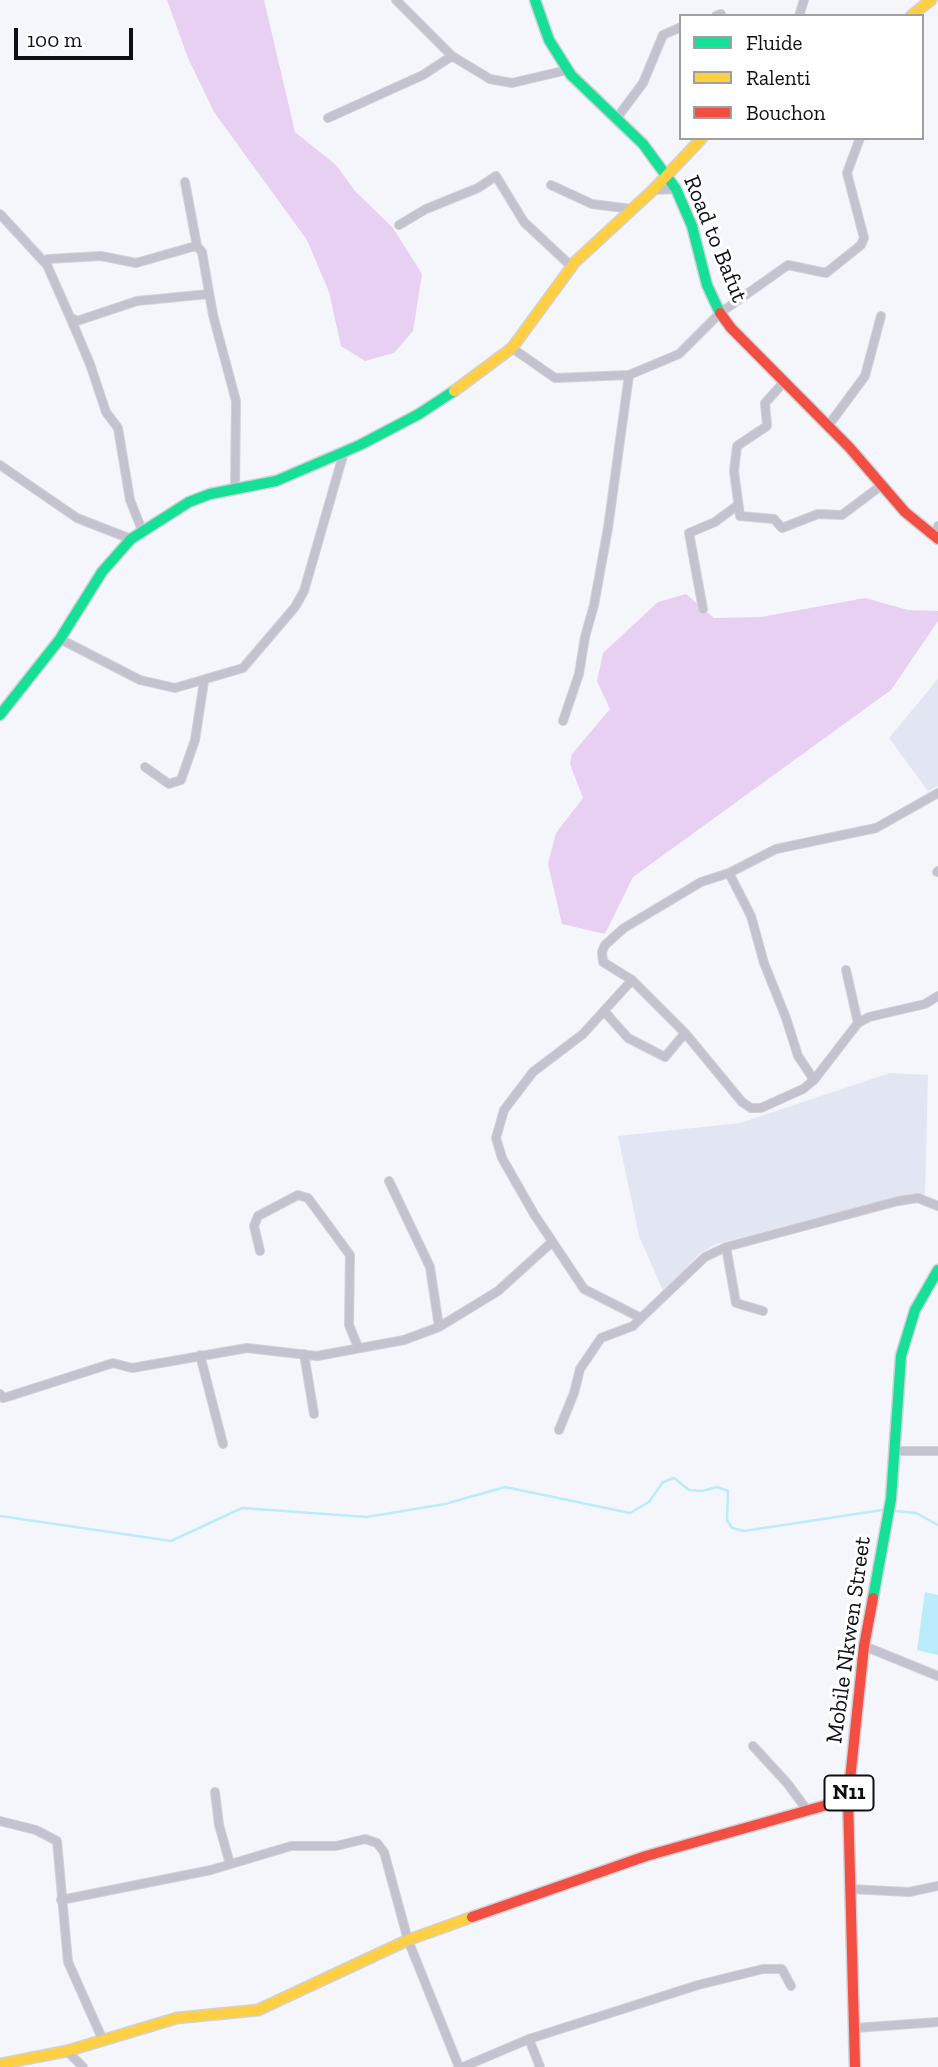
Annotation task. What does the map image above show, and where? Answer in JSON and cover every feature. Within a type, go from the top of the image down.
[{"type":"main road","name":"Road to Bafut","points":[[535,0],[549,40],[567,70],[616,118],[667,174],[676,189],[692,226],[707,285],[720,313],[828,426],[905,512],[937,533]]},
{"type":"main road","points":[[914,14],[931,0]]},
{"type":"main road","points":[[0,715],[60,639],[87,593],[115,555],[131,539],[190,502],[235,488],[276,481],[344,452],[419,414],[512,348],[571,266],[653,190],[700,140]]},
{"type":"main road","name":"Mobile Nkwen Street","points":[[855,2067],[848,1799],[864,1646],[891,1499],[901,1356],[915,1310],[938,1270]]},
{"type":"main road","points":[[0,2064],[67,2051],[102,2038],[177,2018],[258,2010],[338,1970],[408,1940],[646,1856],[848,1799]]},
{"type":"street","points":[[396,0],[452,56],[500,82],[522,82],[567,70]]},
{"type":"street","points":[[616,118],[643,83],[663,34],[679,28]]},
{"type":"street","points":[[328,118],[423,75],[452,56]]},
{"type":"street","points":[[512,348],[555,378],[629,375],[678,354],[720,313],[788,265],[827,273],[861,245],[864,233],[847,173],[859,140]]},
{"type":"street","points":[[399,225],[426,209],[478,188],[496,176],[524,222],[571,266]]},
{"type":"street","points":[[185,182],[197,246],[202,252],[209,294],[236,401],[235,488]]},
{"type":"street","points":[[551,185],[592,204],[632,209]]},
{"type":"street","points":[[653,190],[676,189]]},
{"type":"street","points":[[0,214],[47,265],[90,364],[106,412],[118,428],[130,500],[142,530]]},
{"type":"street","points":[[47,265],[48,259],[54,257],[90,255],[136,263],[197,246]]},
{"type":"street","points":[[70,317],[82,320],[152,298],[209,294]]},
{"type":"street","points":[[828,426],[864,376],[881,316]]},
{"type":"street","points":[[563,721],[579,674],[594,605],[608,528],[629,375]]},
{"type":"street","points":[[784,382],[765,403],[767,426],[737,446],[734,471],[740,516],[774,519],[782,528],[818,514],[842,515],[882,485]]},
{"type":"street","points":[[60,639],[141,680],[175,688],[243,668],[295,607],[304,591],[344,452]]},
{"type":"street","points":[[0,465],[77,519],[131,539]]},
{"type":"street","points":[[703,609],[689,533],[715,522],[738,505]]},
{"type":"street","points":[[145,767],[169,784],[181,780],[195,740],[204,681]]},
{"type":"street","points":[[938,793],[876,828],[776,849],[729,873],[686,890],[624,928],[605,945],[603,962],[632,980],[684,1033],[742,1102],[751,1108],[775,1103],[814,1080],[858,1023],[869,1017],[925,1004],[938,996]]},
{"type":"street","points":[[729,873],[751,916],[764,963],[798,1056],[814,1080]]},
{"type":"street","points":[[846,970],[858,1023]]},
{"type":"street","points":[[632,980],[583,1034],[533,1072],[516,1092],[499,1123],[497,1147],[552,1242],[584,1289],[641,1318]]},
{"type":"street","points":[[604,1011],[628,1038],[665,1057],[684,1033]]},
{"type":"street","points":[[389,1181],[430,1267],[439,1327]]},
{"type":"street","points":[[260,1251],[254,1226],[258,1216],[298,1195],[308,1198],[351,1255],[349,1325],[358,1346]]},
{"type":"street","points":[[559,1430],[574,1393],[580,1369],[601,1338],[633,1326],[705,1257],[726,1247],[898,1201],[918,1198],[938,1206]]},
{"type":"street","points":[[0,1394],[3,1398],[7,1397],[113,1363],[132,1368],[256,1347],[304,1354],[327,1354],[358,1346],[404,1340],[439,1327],[513,1280],[552,1242]]},
{"type":"street","points":[[726,1247],[736,1303],[763,1311]]},
{"type":"street","points":[[304,1354],[314,1414]]},
{"type":"street","points":[[200,1355],[223,1444]]},
{"type":"street","points":[[896,1451],[938,1451]]},
{"type":"street","points":[[864,1646],[938,1676]]},
{"type":"street","points":[[753,1746],[787,1783],[807,1810]]},
{"type":"street","points":[[215,1792],[219,1825],[230,1864]]},
{"type":"street","points":[[0,1821],[36,1830],[57,1841],[70,1970],[102,2038]]},
{"type":"street","points":[[61,1900],[230,1864],[291,1846],[336,1846],[365,1839],[377,1843],[384,1853],[408,1940],[461,2067],[529,2039],[698,1985],[762,1969],[782,1969],[791,1986]]},
{"type":"street","points":[[850,1889],[909,1892],[938,1886]]},
{"type":"street","points":[[855,2028],[938,2022]]},
{"type":"street","points":[[529,2039],[540,2067]]},
{"type":"street","points":[[67,2051],[83,2067]]},
{"type":"shaded area","points":[[167,0],[264,0],[295,132],[336,165],[355,191],[393,228],[422,274],[413,331],[394,353],[365,361],[341,346],[329,292],[307,240],[214,112],[188,58]]},
{"type":"shaded area","points":[[686,594],[714,618],[761,617],[865,598],[908,610],[938,611],[938,621],[891,690],[633,877],[605,934],[562,924],[548,864],[556,833],[583,798],[570,764],[572,754],[610,709],[597,681],[603,653],[658,602]]},
{"type":"shaded area","points":[[938,679],[938,786],[928,791],[889,738]]},
{"type":"shaded area","points":[[890,1073],[928,1075],[925,1195],[905,1195],[716,1244],[699,1254],[664,1293],[639,1236],[618,1136],[740,1123]]},
{"type":"water","points":[[925,1592],[938,1595],[938,1655],[917,1650]]},
{"type":"waterway","points":[[0,1516],[171,1541],[242,1508],[367,1517],[445,1504],[505,1487],[630,1513],[649,1502],[663,1482],[674,1478],[689,1490],[702,1491],[717,1487],[728,1491],[727,1520],[732,1528],[744,1531],[882,1510]]},
{"type":"waterway","points":[[896,1511],[916,1513],[938,1525]]},
{"type":"traffic: fast","points":[[535,0],[549,40],[571,75],[643,144],[676,189],[692,226],[707,285],[720,313]]},
{"type":"traffic: fast","points":[[0,715],[60,639],[102,572],[131,539],[189,502],[210,494],[276,481],[360,445],[419,414],[454,391]]},
{"type":"traffic: fast","points":[[873,1598],[891,1499],[901,1356],[915,1310],[938,1270]]},
{"type":"traffic: slow","points":[[914,14],[931,0]]},
{"type":"traffic: slow","points":[[454,391],[512,348],[575,262],[653,190],[700,140]]},
{"type":"traffic: slow","points":[[0,2064],[67,2051],[177,2018],[258,2010],[408,1940],[472,1917]]},
{"type":"traffic: jam","points":[[720,313],[731,328],[849,447],[905,512],[938,539]]},
{"type":"traffic: jam","points":[[855,2067],[848,1799],[864,1646],[873,1598]]},
{"type":"traffic: jam","points":[[472,1917],[646,1856],[848,1799]]}]
